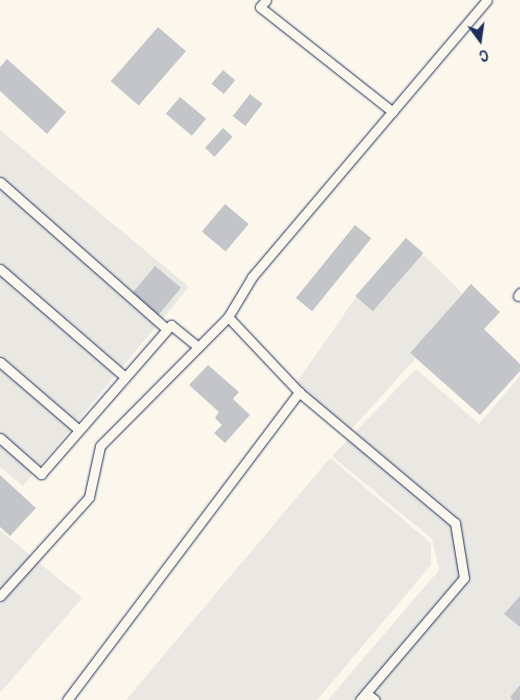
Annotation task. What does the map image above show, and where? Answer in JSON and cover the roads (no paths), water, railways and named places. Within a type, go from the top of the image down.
[{"type":"lane","points":[[266,0],[260,7],[393,112]]},
{"type":"lane","points":[[0,596],[89,497],[100,446],[228,317],[252,277],[487,0]]},
{"type":"lane","points":[[0,182],[167,329]]},
{"type":"lane","points":[[0,270],[125,377]]},
{"type":"lane","points":[[228,317],[299,392],[455,523],[464,578],[364,698],[375,700]]},
{"type":"lane","points":[[0,438],[41,474],[171,325],[198,347]]},
{"type":"lane","points":[[0,362],[79,430]]},
{"type":"lane","points":[[67,700],[299,392]]}]
